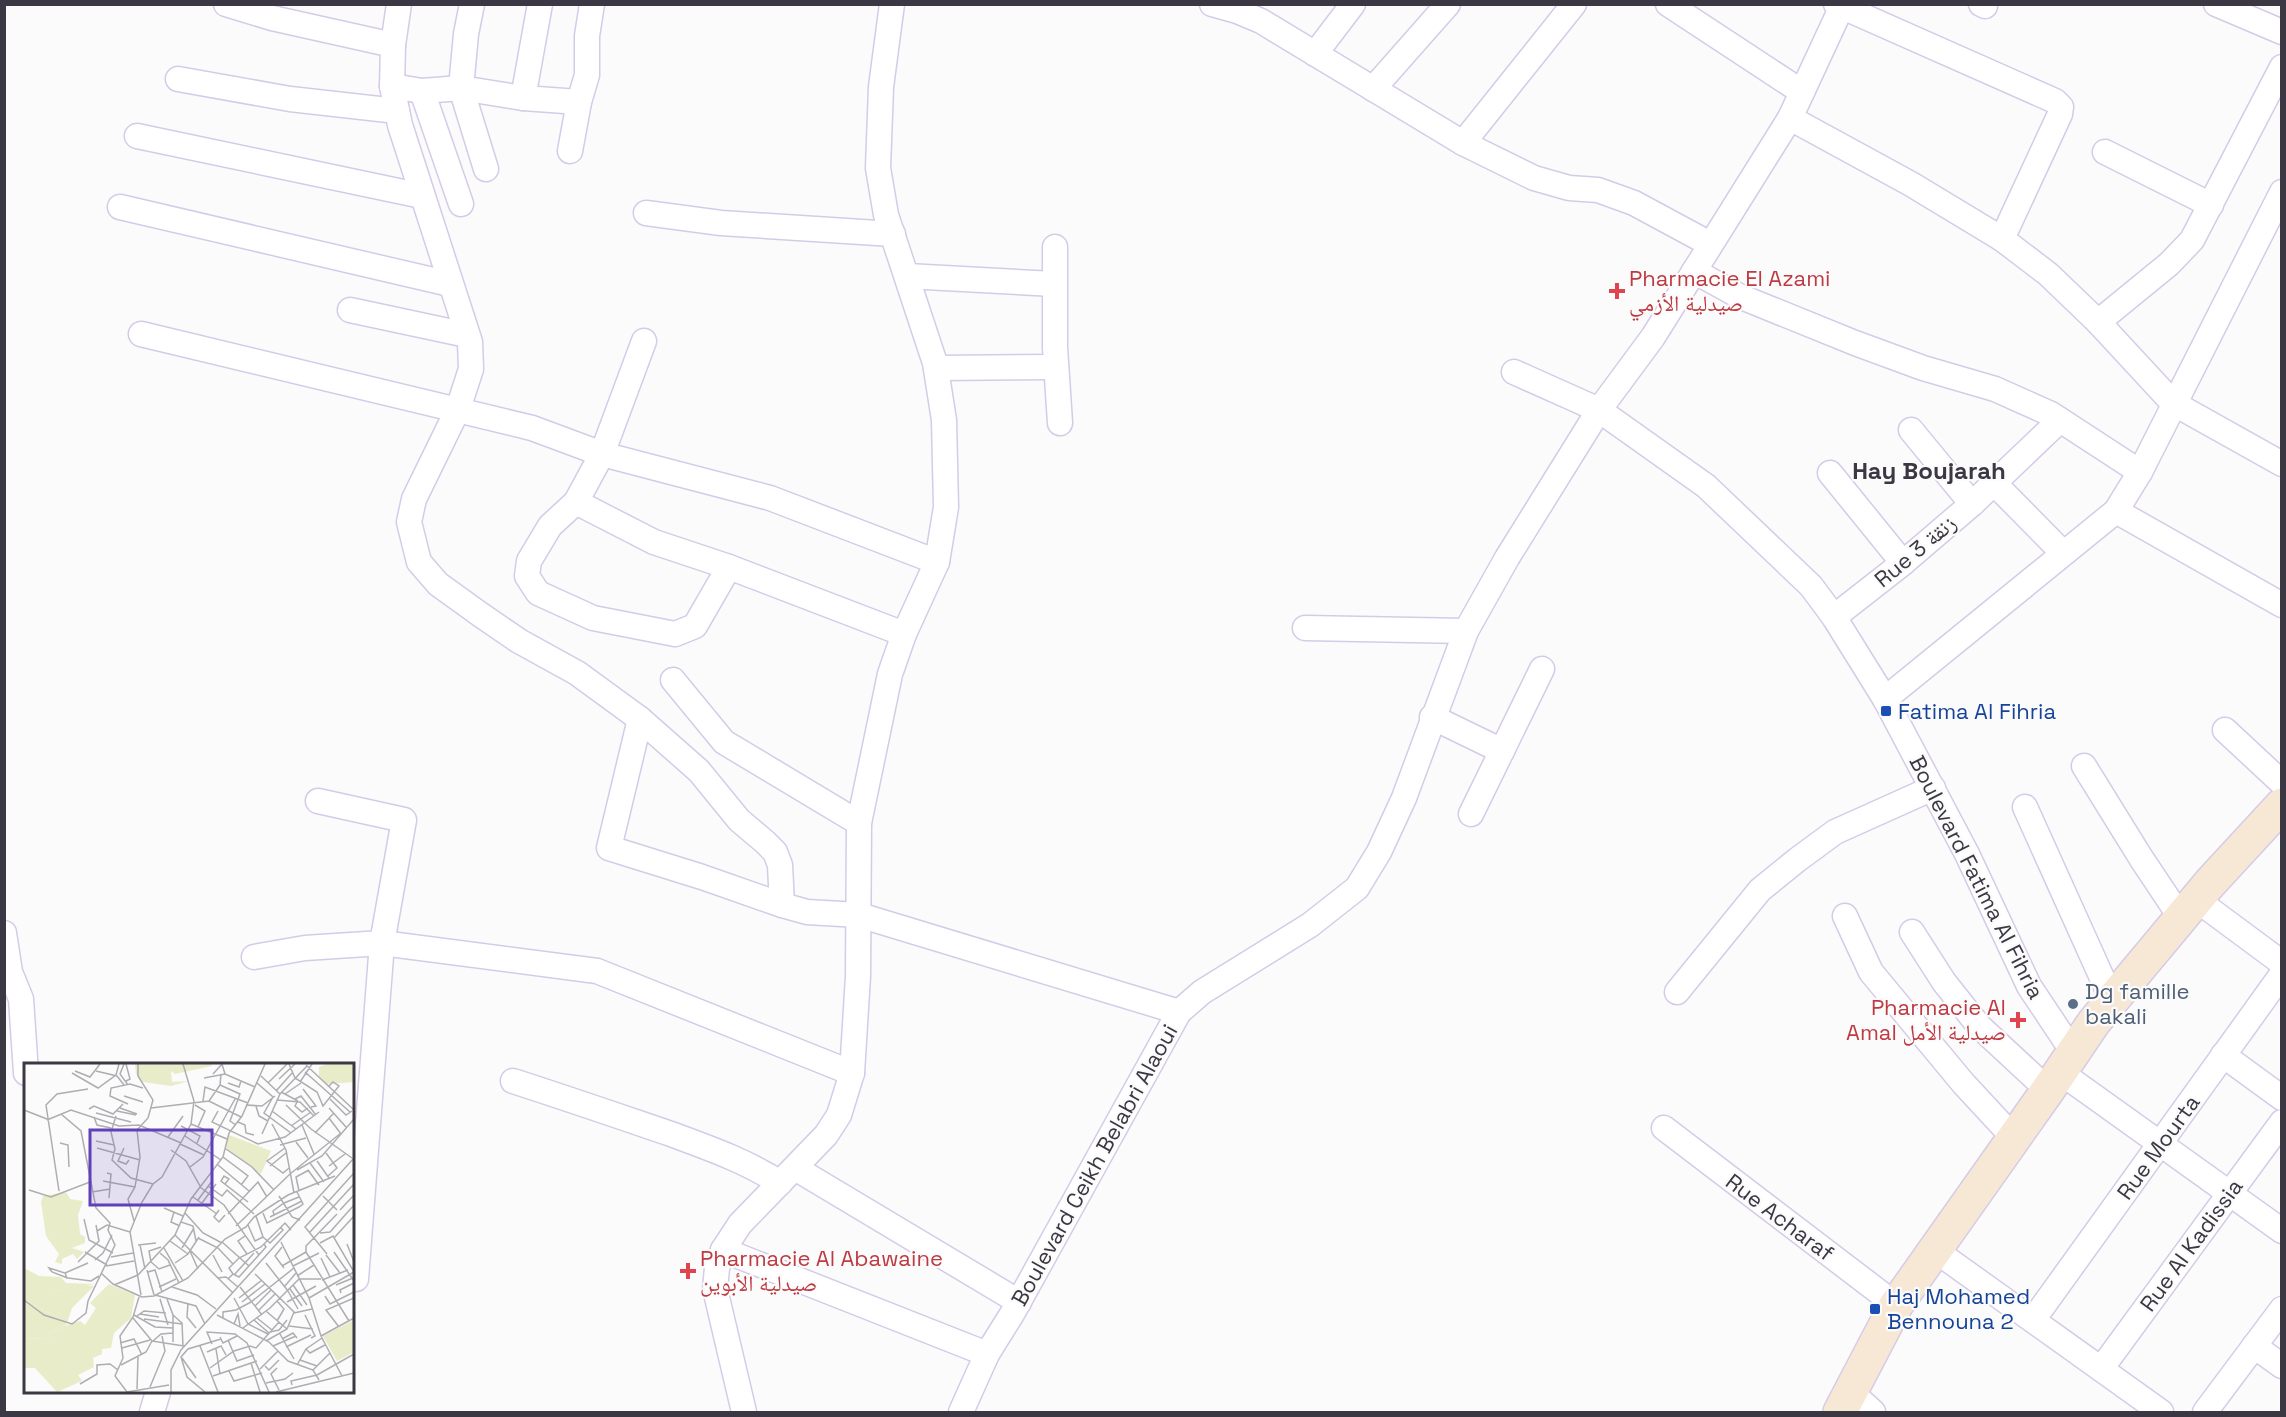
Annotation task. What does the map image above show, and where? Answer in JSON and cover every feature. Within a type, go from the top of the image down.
[{"type":"street","points":[[226,4],[272,18],[393,45]]},
{"type":"street","points":[[399,4],[393,45],[392,86],[399,125],[472,355],[471,369],[458,409],[414,499],[409,522],[419,562],[438,584],[481,615],[519,641],[577,673],[640,719],[699,771],[739,820],[775,852],[780,865],[782,905]]},
{"type":"street","points":[[472,4],[466,34],[461,88],[486,169]]},
{"type":"street","points":[[523,98],[540,4]]},
{"type":"street","points":[[570,151],[579,102],[587,75],[587,36],[592,4]]},
{"type":"street","points":[[744,1413],[715,1289],[717,1268],[723,1250],[740,1224],[826,1135],[839,1115],[852,1073],[858,976],[859,823],[890,674],[904,634],[938,562],[946,507],[944,420],[936,368],[886,214],[878,168],[881,87],[892,4]]},
{"type":"street","points":[[1212,4],[1258,11],[1315,54],[1463,143],[1534,178],[1569,189],[1598,190],[1634,203],[1710,244]]},
{"type":"street","points":[[1315,54],[1353,4]]},
{"type":"street","points":[[1373,89],[1448,4]]},
{"type":"street","points":[[1463,143],[1574,4]]},
{"type":"street","points":[[1668,4],[1802,92]]},
{"type":"street","points":[[2216,4],[2282,32]]},
{"type":"street","points":[[1840,5],[2055,101],[2061,107],[2060,114],[2002,239]]},
{"type":"street","name":"Boulevard Ceikh Belabri Alaoui","points":[[961,1413],[987,1354],[1019,1302],[1179,1012],[1202,992],[1310,925],[1357,888],[1379,852],[1404,798],[1432,717],[1466,631],[1507,558],[1599,410],[1653,337],[1790,118],[1840,5]]},
{"type":"street","points":[[2098,322],[2169,264],[2192,240],[2282,67]]},
{"type":"street","points":[[178,79],[291,99],[397,111]]},
{"type":"street","points":[[392,86],[422,91],[461,88],[523,98],[579,102]]},
{"type":"street","points":[[422,91],[461,204]]},
{"type":"street","points":[[1790,118],[1911,184],[2002,239],[2048,274],[2098,322],[2173,403],[2282,464]]},
{"type":"street","points":[[137,136],[422,196]]},
{"type":"street","points":[[2105,152],[2211,205]]},
{"type":"street","points":[[1886,699],[2116,511],[2140,472],[2282,192]]},
{"type":"street","points":[[120,207],[450,284]]},
{"type":"street","points":[[646,213],[721,224],[893,234]]},
{"type":"street","points":[[1055,247],[1056,367],[1060,423]]},
{"type":"street","points":[[1694,271],[1739,296],[1923,368],[1995,389],[2060,420],[2140,472]]},
{"type":"street","points":[[907,276],[1054,284]]},
{"type":"street","points":[[350,310],[467,335]]},
{"type":"street","points":[[141,334],[532,428],[602,454],[770,498],[938,562]]},
{"type":"street","points":[[644,340],[602,454],[576,502],[550,526],[529,561],[527,576],[538,593],[593,618],[675,634],[695,626],[729,567]]},
{"type":"street","points":[[936,368],[1056,367]]},
{"type":"street","name":"Boulevard Fatima Al Fihria","points":[[1514,372],[1599,410],[1706,486],[1811,585],[1886,699],[1967,854],[2029,986],[2060,1071]]},
{"type":"street","name":"Rue 3 زنقة","points":[[1834,617],[1903,563],[1972,504],[2060,420]]},
{"type":"street","points":[[1911,430],[1972,504]]},
{"type":"street","points":[[1830,473],[1903,563]]},
{"type":"street","points":[[1994,483],[2063,553]]},
{"type":"street","points":[[576,502],[654,542],[729,567],[904,634]]},
{"type":"street","points":[[2116,511],[2282,605]]},
{"type":"street","points":[[1305,628],[1466,631]]},
{"type":"street","points":[[1471,814],[1542,669]]},
{"type":"street","points":[[673,680],[724,742],[859,823]]},
{"type":"street","points":[[1432,717],[1502,751]]},
{"type":"street","points":[[640,719],[609,848],[702,876],[782,905],[807,912],[859,915],[1179,1012]]},
{"type":"street","points":[[2225,730],[2282,783]]},
{"type":"street","points":[[2084,766],[2141,858],[2189,909],[2282,963]]},
{"type":"street","points":[[1677,992],[1760,890],[1797,860],[1835,832],[1933,788]]},
{"type":"street","points":[[318,801],[404,820],[382,943],[361,1116],[356,1279]]},
{"type":"street","points":[[1854,1405],[1896,1305],[2060,1071],[2112,1000],[2189,909],[2282,806]]},
{"type":"street","points":[[2025,807],[2112,1000]]},
{"type":"street","points":[[1845,916],[1871,972],[1963,1083],[2014,1138]]},
{"type":"street","points":[[1912,932],[1944,982],[1979,1026],[2060,1071],[2282,1231]]},
{"type":"street","points":[[4,933],[8,971],[21,999],[25,1063]]},
{"type":"street","points":[[254,957],[305,948],[382,943],[597,971],[852,1073]]},
{"type":"street","name":"Rue Mourta","points":[[2033,1320],[2282,974]]},
{"type":"street","points":[[2223,1055],[2282,1098]]},
{"type":"street","points":[[513,1081],[610,1113],[758,1168],[788,1176],[1019,1302]]},
{"type":"street","name":"Rue Al Kadissia","points":[[2101,1369],[2282,1122]]},
{"type":"street","name":"Rue Acharaf","points":[[1664,1128],[1896,1305]]},
{"type":"street","points":[[723,1250],[987,1354]]},
{"type":"street","points":[[1936,1251],[2161,1413]]},
{"type":"street","points":[[2205,1413],[2282,1309]]},
{"type":"street","points":[[2254,1346],[2282,1366]]},
{"type":"street","points":[[152,1413],[158,1393]]},
{"type":"place","name":"Pharmacie El Azami صيدلية الأزمي","points":[[1617,291]]},
{"type":"place","name":"Fatima Al Fihria","points":[[1886,711]]},
{"type":"place","name":"Dg famille bakali","points":[[2073,1004]]},
{"type":"place","name":"Pharmacie Al Amal صيدلية الأمل","points":[[2018,1020]]},
{"type":"place","name":"Pharmacie Al Abawaine صيدلية الأبوين","points":[[688,1271]]},
{"type":"place","name":"Haj Mohamed Bennouna 2","points":[[1875,1309]]},
{"type":"district","name":"Hay Boujarah","points":[[1929,471]]}]
